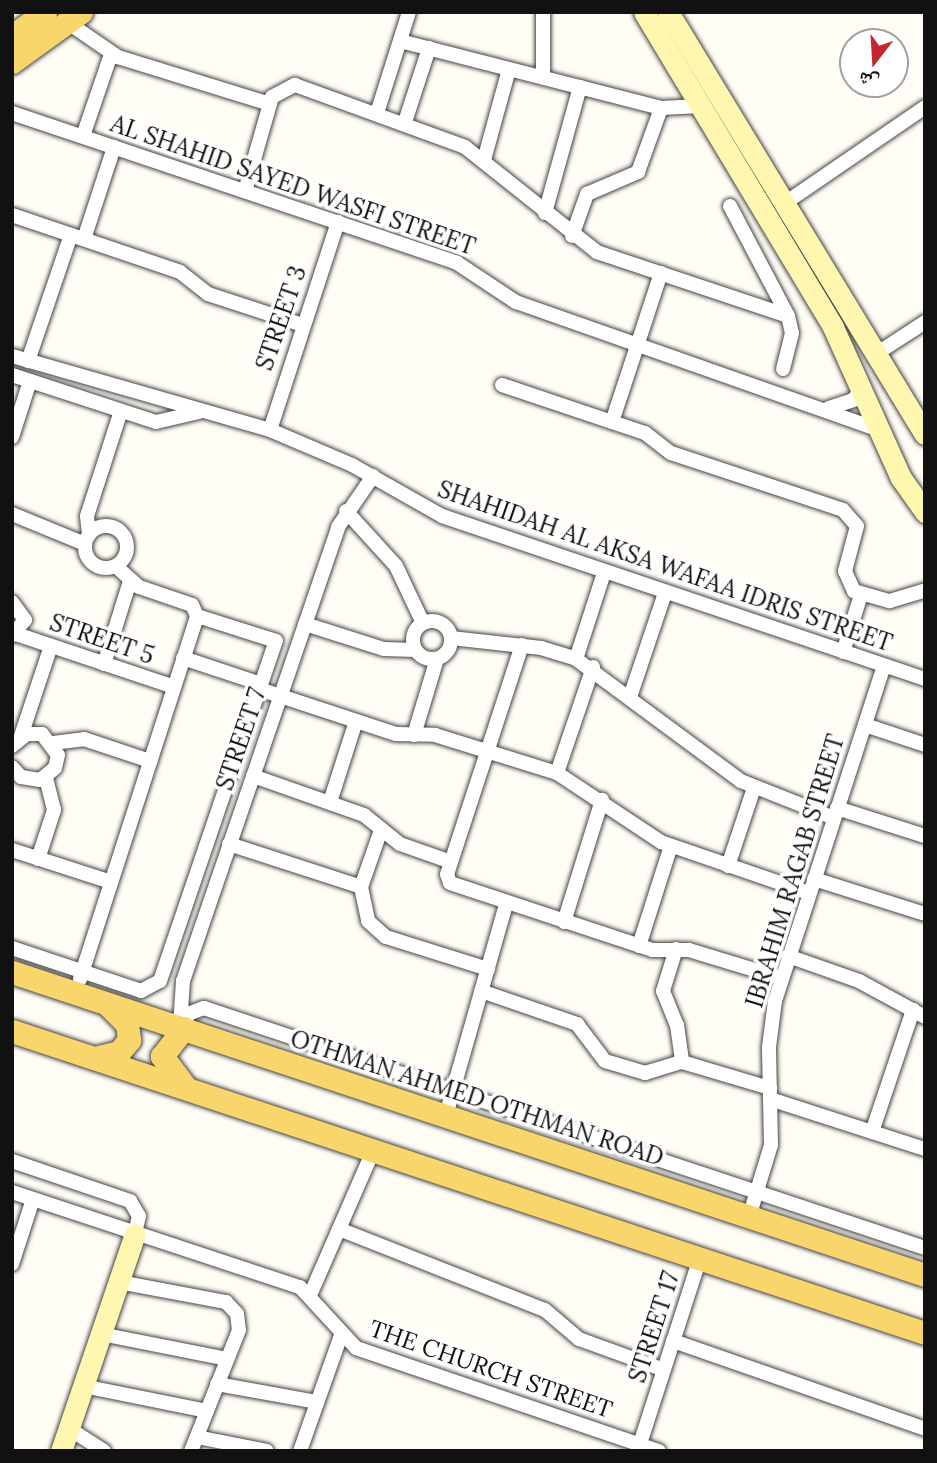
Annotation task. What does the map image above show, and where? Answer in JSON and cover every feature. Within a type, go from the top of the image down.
[{"type":"main road","points":[[12,36],[46,12]]},
{"type":"main road","points":[[644,12],[833,327],[864,387],[883,433],[925,512]]},
{"type":"main road","points":[[668,12],[925,434]]},
{"type":"main road","points":[[12,62],[74,17]]},
{"type":"main road","points":[[833,327],[852,315]]},
{"type":"main road","points":[[904,401],[925,413]]},
{"type":"main road","name":"OTHMAN AHMED OTHMAN ROAD","points":[[12,972],[925,1275]]},
{"type":"main road","points":[[95,1058],[119,1052],[129,1040],[127,1024],[108,1004]]},
{"type":"main road","points":[[182,1027],[162,1056],[187,1088]]},
{"type":"main road","points":[[12,1031],[925,1334]]},
{"type":"main road","points":[[61,1451],[135,1234]]},
{"type":"street","points":[[543,12],[543,77]]},
{"type":"street","points":[[377,113],[400,41],[405,13]]},
{"type":"street","points":[[74,17],[111,54],[270,104]]},
{"type":"street","points":[[400,41],[662,108],[701,106]]},
{"type":"street","points":[[405,122],[429,48]]},
{"type":"street","points":[[83,136],[111,54]]},
{"type":"street","points":[[484,160],[509,69]]},
{"type":"street","points":[[245,191],[270,104],[281,87],[295,85],[405,122],[484,160],[572,236],[661,273],[788,316]]},
{"type":"street","points":[[545,213],[580,87]]},
{"type":"street","points":[[785,203],[925,107]]},
{"type":"street","points":[[572,236],[587,194],[638,172],[662,108]]},
{"type":"street","name":"AL SHAHID SAYED WASFI STREET","points":[[12,113],[468,268],[516,302],[829,408],[883,433]]},
{"type":"street","points":[[28,361],[114,147]]},
{"type":"street","points":[[730,206],[788,316],[792,334],[783,369]]},
{"type":"street","points":[[12,215],[180,272],[208,294],[303,325]]},
{"type":"street","name":"STREET 3","points":[[270,430],[338,222]]},
{"type":"street","points":[[612,422],[661,273]]},
{"type":"street","points":[[876,354],[925,322]]},
{"type":"street","name":"SHAHIDAH AL AKSA WAFAA IDRIS STREET","points":[[12,356],[270,430],[373,476],[426,510],[604,573],[925,679]]},
{"type":"street","name":"SHAHIDAH AL AKSA WAFAA IDRIS STREET","points":[[12,375],[161,422],[200,412]]},
{"type":"street","points":[[12,437],[30,381]]},
{"type":"street","points":[[502,385],[645,433],[671,453],[849,514],[857,534],[846,579],[861,595],[890,601],[925,590]]},
{"type":"street","points":[[829,408],[853,400],[864,387]]},
{"type":"street","points":[[75,993],[197,615],[190,603],[130,581],[116,566],[93,564],[87,539],[88,516],[121,411]]},
{"type":"street","name":"STREET 7","points":[[182,1027],[183,981],[304,624],[346,511],[373,476]]},
{"type":"street","points":[[346,511],[396,566],[423,623]]},
{"type":"street","points":[[12,514],[87,539]]},
{"type":"street","points":[[87,539],[105,526],[122,534],[127,551],[116,566]]},
{"type":"street","points":[[576,659],[604,573]]},
{"type":"street","points":[[104,664],[130,581]]},
{"type":"street","points":[[630,697],[665,593]]},
{"type":"street","points":[[844,652],[861,595]]},
{"type":"street","points":[[12,602],[24,614],[14,634]]},
{"type":"street","name":"STREET 7","points":[[82,971],[135,989],[152,989],[163,976],[276,641],[197,615]]},
{"type":"street","points":[[423,623],[441,624],[451,638],[522,645],[576,659],[593,667],[754,788],[925,836]]},
{"type":"street","points":[[415,650],[413,638],[423,623]]},
{"type":"street","points":[[304,624],[384,649],[415,650],[437,659]]},
{"type":"street","name":"STREET 5","points":[[14,634],[174,687]]},
{"type":"street","points":[[414,734],[437,659],[451,638]]},
{"type":"street","points":[[522,645],[447,874],[454,887],[639,946],[676,949],[781,978]]},
{"type":"street","points":[[16,739],[51,646]]},
{"type":"street","name":"STREET 5","points":[[183,658],[280,696],[356,721],[487,751],[557,773],[671,846],[809,893]]},
{"type":"street","name":"IBRAHIM RAGAB STREET","points":[[749,1216],[771,1145],[771,1024],[781,978],[884,666]]},
{"type":"street","points":[[557,773],[593,667]]},
{"type":"street","points":[[330,802],[356,721]]},
{"type":"street","points":[[865,724],[925,745]]},
{"type":"street","points":[[245,732],[266,738]]},
{"type":"street","points":[[16,739],[35,733],[53,743],[84,739],[150,761]]},
{"type":"street","points":[[12,766],[27,779],[46,777],[57,762],[53,743]]},
{"type":"street","points":[[253,776],[364,815],[400,844],[451,862]]},
{"type":"street","points":[[38,859],[54,810],[46,777]]},
{"type":"street","points":[[728,866],[754,788]]},
{"type":"street","points":[[564,922],[602,800]]},
{"type":"street","points":[[381,830],[362,887],[363,911],[386,937],[488,969]]},
{"type":"street","points":[[229,845],[362,887]]},
{"type":"street","points":[[639,946],[671,846]]},
{"type":"street","points":[[12,850],[111,882]]},
{"type":"street","points":[[814,879],[925,914]]},
{"type":"street","points":[[446,1115],[506,904]]},
{"type":"street","points":[[12,948],[82,971]]},
{"type":"street","points":[[676,949],[663,991],[677,1025],[682,1062]]},
{"type":"street","points":[[788,956],[859,981],[919,1014],[872,1132]]},
{"type":"street","points":[[481,991],[577,1024],[605,1061],[645,1073],[682,1062],[925,1149]]},
{"type":"street","points":[[182,1027],[188,1014],[204,1008],[454,1089],[925,1248]]},
{"type":"street","points":[[12,1192],[311,1293],[374,1149]]},
{"type":"street","points":[[12,1161],[130,1200],[139,1216],[135,1234]]},
{"type":"street","points":[[12,1264],[33,1199]]},
{"type":"street","points":[[339,1229],[545,1310],[579,1339],[664,1370]]},
{"type":"street","name":"STREET 17","points":[[639,1447],[700,1258]]},
{"type":"street","points":[[119,1282],[226,1302],[239,1322],[194,1444],[267,1451]]},
{"type":"street","name":"THE CHURCH STREET","points":[[311,1293],[341,1335],[362,1351],[639,1447],[659,1451]]},
{"type":"street","points":[[101,1334],[227,1359]]},
{"type":"street","points":[[300,1451],[341,1335]]},
{"type":"street","points":[[673,1341],[925,1429]]},
{"type":"street","points":[[217,1384],[317,1402]]},
{"type":"street","points":[[83,1386],[207,1411]]},
{"type":"street","points":[[68,1428],[104,1451]]}]
